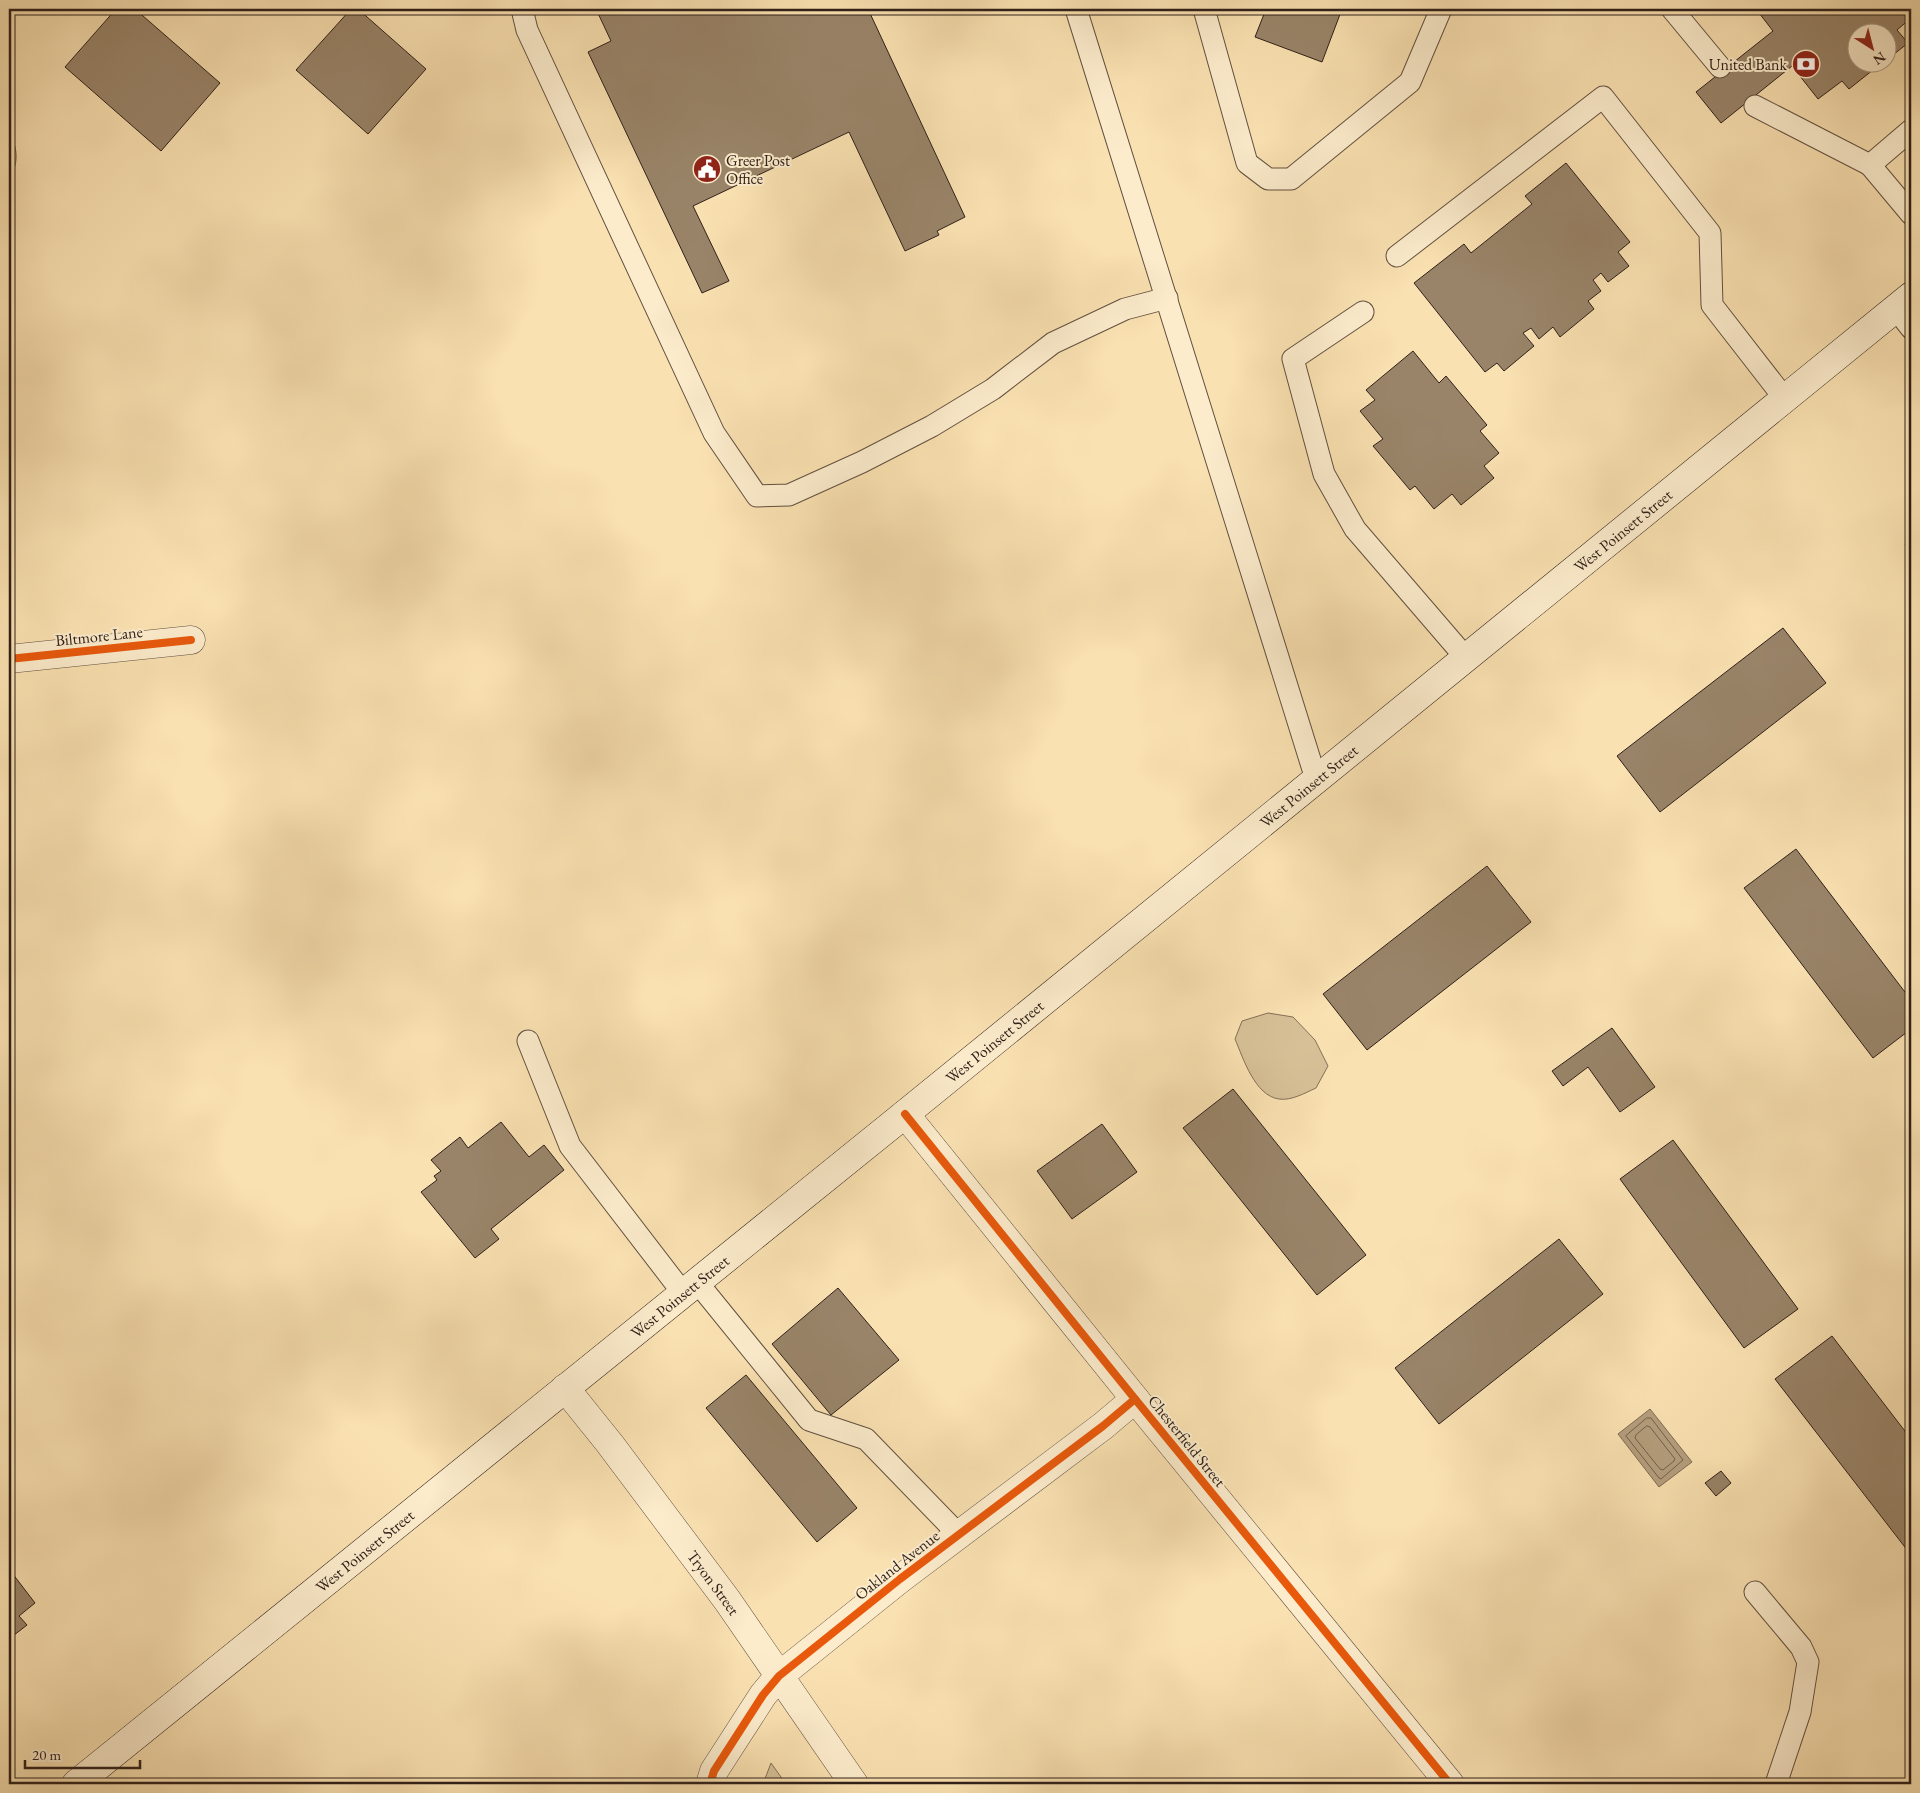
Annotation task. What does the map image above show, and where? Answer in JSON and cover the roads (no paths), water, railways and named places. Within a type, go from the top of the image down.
[{"type":"main road","name":"West Poinsett Street","points":[[76,1784],[1785,400],[1906,311]]},
{"type":"main road","name":"Biltmore Lane","points":[[9,659],[191,640]]},
{"type":"main road","name":"Chesterfield Street","points":[[905,1114],[1450,1784]]},
{"type":"main road","name":"Tryon Street","points":[[565,1388],[610,1444],[727,1600],[854,1784]]},
{"type":"main road","name":"Oakland Avenue","points":[[710,1784],[714,1771],[763,1695],[779,1676],[900,1580],[1103,1426],[1135,1399]]},
{"type":"lane","points":[[522,9],[527,30],[714,433],[757,496],[789,495],[862,462],[932,426],[993,389],[1052,343],[1125,309],[1168,298]]},
{"type":"lane","points":[[1076,9],[1168,298],[1316,779]]},
{"type":"lane","points":[[1204,9],[1247,163],[1268,179],[1291,179],[1410,82],[1441,9]]},
{"type":"lane","points":[[1672,9],[1720,67]]},
{"type":"lane","points":[[1397,256],[1603,97],[1710,233],[1712,305],[1785,400]]},
{"type":"lane","points":[[1755,106],[1870,166],[1911,214]]},
{"type":"lane","points":[[1870,166],[1911,130]]},
{"type":"lane","points":[[1363,312],[1293,359],[1324,474],[1355,529],[1466,658]]},
{"type":"lane","points":[[528,1041],[570,1146],[690,1287],[809,1420],[866,1439],[959,1535]]},
{"type":"lane","points":[[1755,1592],[1801,1647],[1808,1662],[1800,1712],[1776,1784]]},
{"type":"water","points":[[1650,1409],[1692,1462],[1659,1487],[1618,1434]]},
{"type":"place","name":"United Bank","points":[[1806,64]]},
{"type":"place","name":"Greer Post Office","points":[[707,169]]}]
